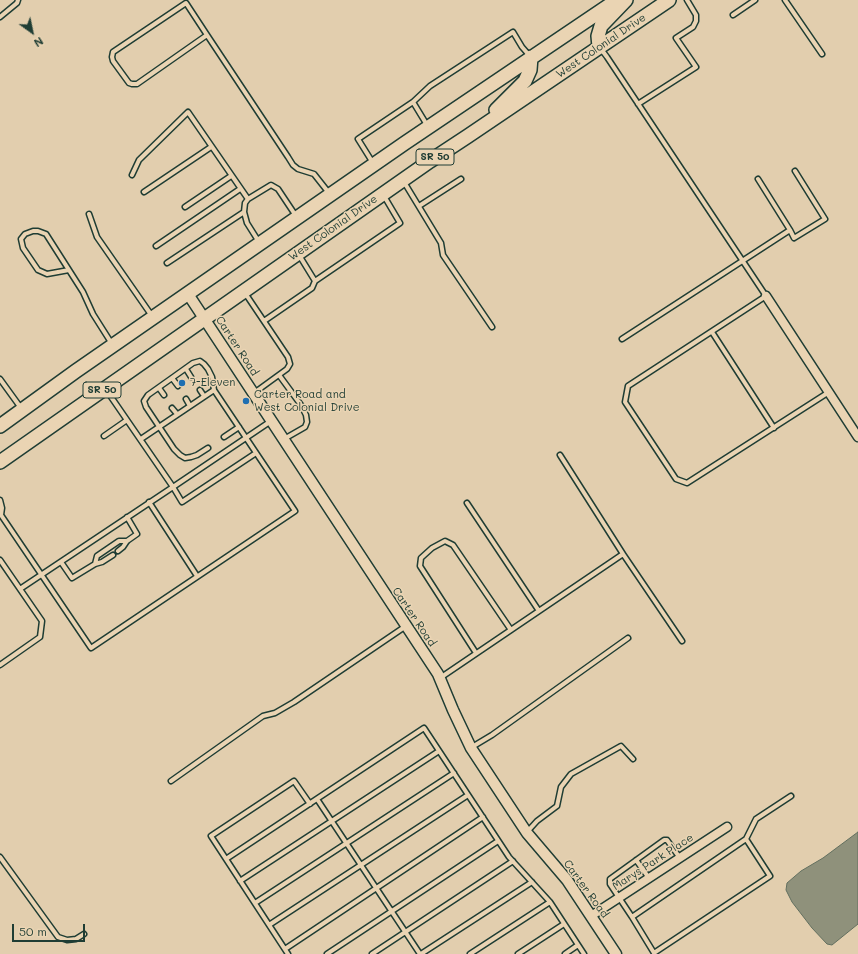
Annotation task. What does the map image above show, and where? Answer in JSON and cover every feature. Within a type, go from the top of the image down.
[{"type":"highway","points":[[599,47],[598,36],[601,26],[626,0]]},
{"type":"highway","name":"West Colonial Drive","points":[[0,462],[402,180],[669,0]]},
{"type":"highway","name":"SR 50","points":[[0,426],[428,127],[613,1]]},
{"type":"highway","points":[[468,136],[526,81],[530,70],[531,57]]},
{"type":"highway","points":[[0,434],[22,410]]},
{"type":"street","name":"Carter Road","points":[[188,294],[440,678],[471,748],[526,832],[567,880],[616,954]]},
{"type":"street","points":[[766,296],[858,437]]},
{"type":"street","name":"Marys Park Place","points":[[591,916],[727,827]]},
{"type":"lane","points":[[0,16],[18,3],[18,0]]},
{"type":"lane","points":[[638,104],[696,67],[676,38],[693,27],[696,22],[696,15],[687,0]]},
{"type":"lane","points":[[733,15],[755,0]]},
{"type":"lane","points":[[785,0],[822,54]]},
{"type":"lane","points":[[207,35],[137,84],[128,83],[113,61],[113,52],[186,3],[293,165],[298,169],[314,174],[330,195]]},
{"type":"lane","points":[[374,165],[358,139],[412,102],[430,86],[513,32],[522,47],[531,57]]},
{"type":"lane","points":[[599,47],[766,296],[628,386],[625,402],[676,479],[687,483],[829,392]]},
{"type":"lane","points":[[412,102],[428,127]]},
{"type":"lane","points":[[132,175],[139,160],[188,112],[210,147],[248,199]]},
{"type":"lane","points":[[144,192],[210,147]]},
{"type":"lane","points":[[758,179],[794,238],[825,219],[795,171]]},
{"type":"lane","points":[[185,207],[231,176]]},
{"type":"lane","points":[[419,206],[461,179]]},
{"type":"lane","points":[[402,180],[441,243],[443,255],[492,327]]},
{"type":"lane","points":[[260,244],[246,223],[244,212],[245,203],[248,199],[271,185],[278,189],[297,218]]},
{"type":"lane","points":[[156,246],[240,189]]},
{"type":"lane","points":[[264,320],[312,288],[315,281],[400,223],[382,194]]},
{"type":"lane","points":[[167,263],[244,212]]},
{"type":"lane","points":[[89,214],[97,237],[153,318]]},
{"type":"lane","points":[[622,339],[790,230]]},
{"type":"lane","points":[[69,270],[47,274],[38,270],[23,248],[21,239],[25,234],[33,231],[46,234],[69,270],[83,292],[92,314],[113,346]]},
{"type":"lane","points":[[297,253],[315,281]]},
{"type":"lane","points":[[244,291],[288,357],[290,364],[287,369],[254,393]]},
{"type":"lane","points":[[712,332],[774,428]]},
{"type":"lane","points":[[0,500],[2,508],[1,515],[90,648],[295,511],[214,390],[212,377],[204,364],[200,361],[193,363],[148,395],[144,400],[146,407],[159,427],[180,455],[185,458],[191,457],[208,448]]},
{"type":"lane","points":[[186,369],[191,377]]},
{"type":"lane","points":[[279,375],[301,405],[306,415],[307,422],[305,427],[284,440]]},
{"type":"lane","points":[[0,378],[22,410]]},
{"type":"lane","points":[[172,378],[178,386]]},
{"type":"lane","points":[[105,388],[141,439],[182,502],[256,453]]},
{"type":"lane","points":[[159,388],[164,395]]},
{"type":"lane","points":[[200,390],[204,396]]},
{"type":"lane","points":[[141,439],[214,390]]},
{"type":"lane","points":[[186,399],[190,406]]},
{"type":"lane","points":[[172,408],[177,414]]},
{"type":"lane","points":[[104,436],[127,420]]},
{"type":"lane","points":[[20,589],[272,421]]},
{"type":"lane","points":[[224,437],[239,427]]},
{"type":"lane","points":[[560,455],[682,641]]},
{"type":"lane","points":[[149,502],[198,576]]},
{"type":"lane","points":[[468,503],[539,611]]},
{"type":"lane","points":[[118,551],[127,541],[137,534],[127,518]]},
{"type":"lane","points":[[95,564],[97,556],[119,541],[127,541]]},
{"type":"lane","points":[[476,654],[420,566],[421,558],[432,548],[445,541],[453,545],[510,630]]},
{"type":"lane","points":[[61,562],[72,578],[95,564],[102,562],[113,554]]},
{"type":"lane","points":[[440,678],[624,554]]},
{"type":"lane","points":[[0,560],[42,621],[40,637],[0,666]]},
{"type":"lane","points":[[171,780],[262,716],[275,713],[294,702],[406,626]]},
{"type":"lane","points":[[471,748],[492,735],[628,638]]},
{"type":"lane","points":[[226,860],[424,728],[498,841],[513,861],[550,902],[584,954]]},
{"type":"lane","points":[[526,832],[537,820],[557,806],[562,786],[571,774],[621,746],[633,759]]},
{"type":"lane","points":[[240,881],[439,751]]},
{"type":"lane","points":[[255,903],[454,773]]},
{"type":"lane","points":[[288,954],[211,836],[294,781],[310,804]]},
{"type":"lane","points":[[269,925],[468,795]]},
{"type":"lane","points":[[632,917],[746,839],[756,819],[791,796]]},
{"type":"lane","points":[[317,799],[420,954],[532,882]]},
{"type":"lane","points":[[284,949],[483,817]]},
{"type":"lane","points":[[680,858],[667,840],[664,840],[610,879],[610,884],[654,953],[770,876],[746,839]]},
{"type":"lane","points":[[327,954],[498,841]]},
{"type":"lane","points":[[0,857],[58,937],[67,940],[76,939],[84,934]]},
{"type":"lane","points":[[636,860],[649,878]]},
{"type":"lane","points":[[372,954],[513,861]]},
{"type":"lane","points":[[470,954],[550,902]]},
{"type":"lane","points":[[518,954],[564,924]]},
{"type":"lane","points":[[565,954],[578,945]]},
{"type":"shaded area","points":[[858,832],[858,924],[832,945],[827,944],[812,928],[792,902],[786,890],[787,883],[801,871],[823,858]]},
{"type":"place","name":"7-Eleven","points":[[182,383]]},
{"type":"place","name":"Carter Road and West Colonial Drive","points":[[246,401]]}]
